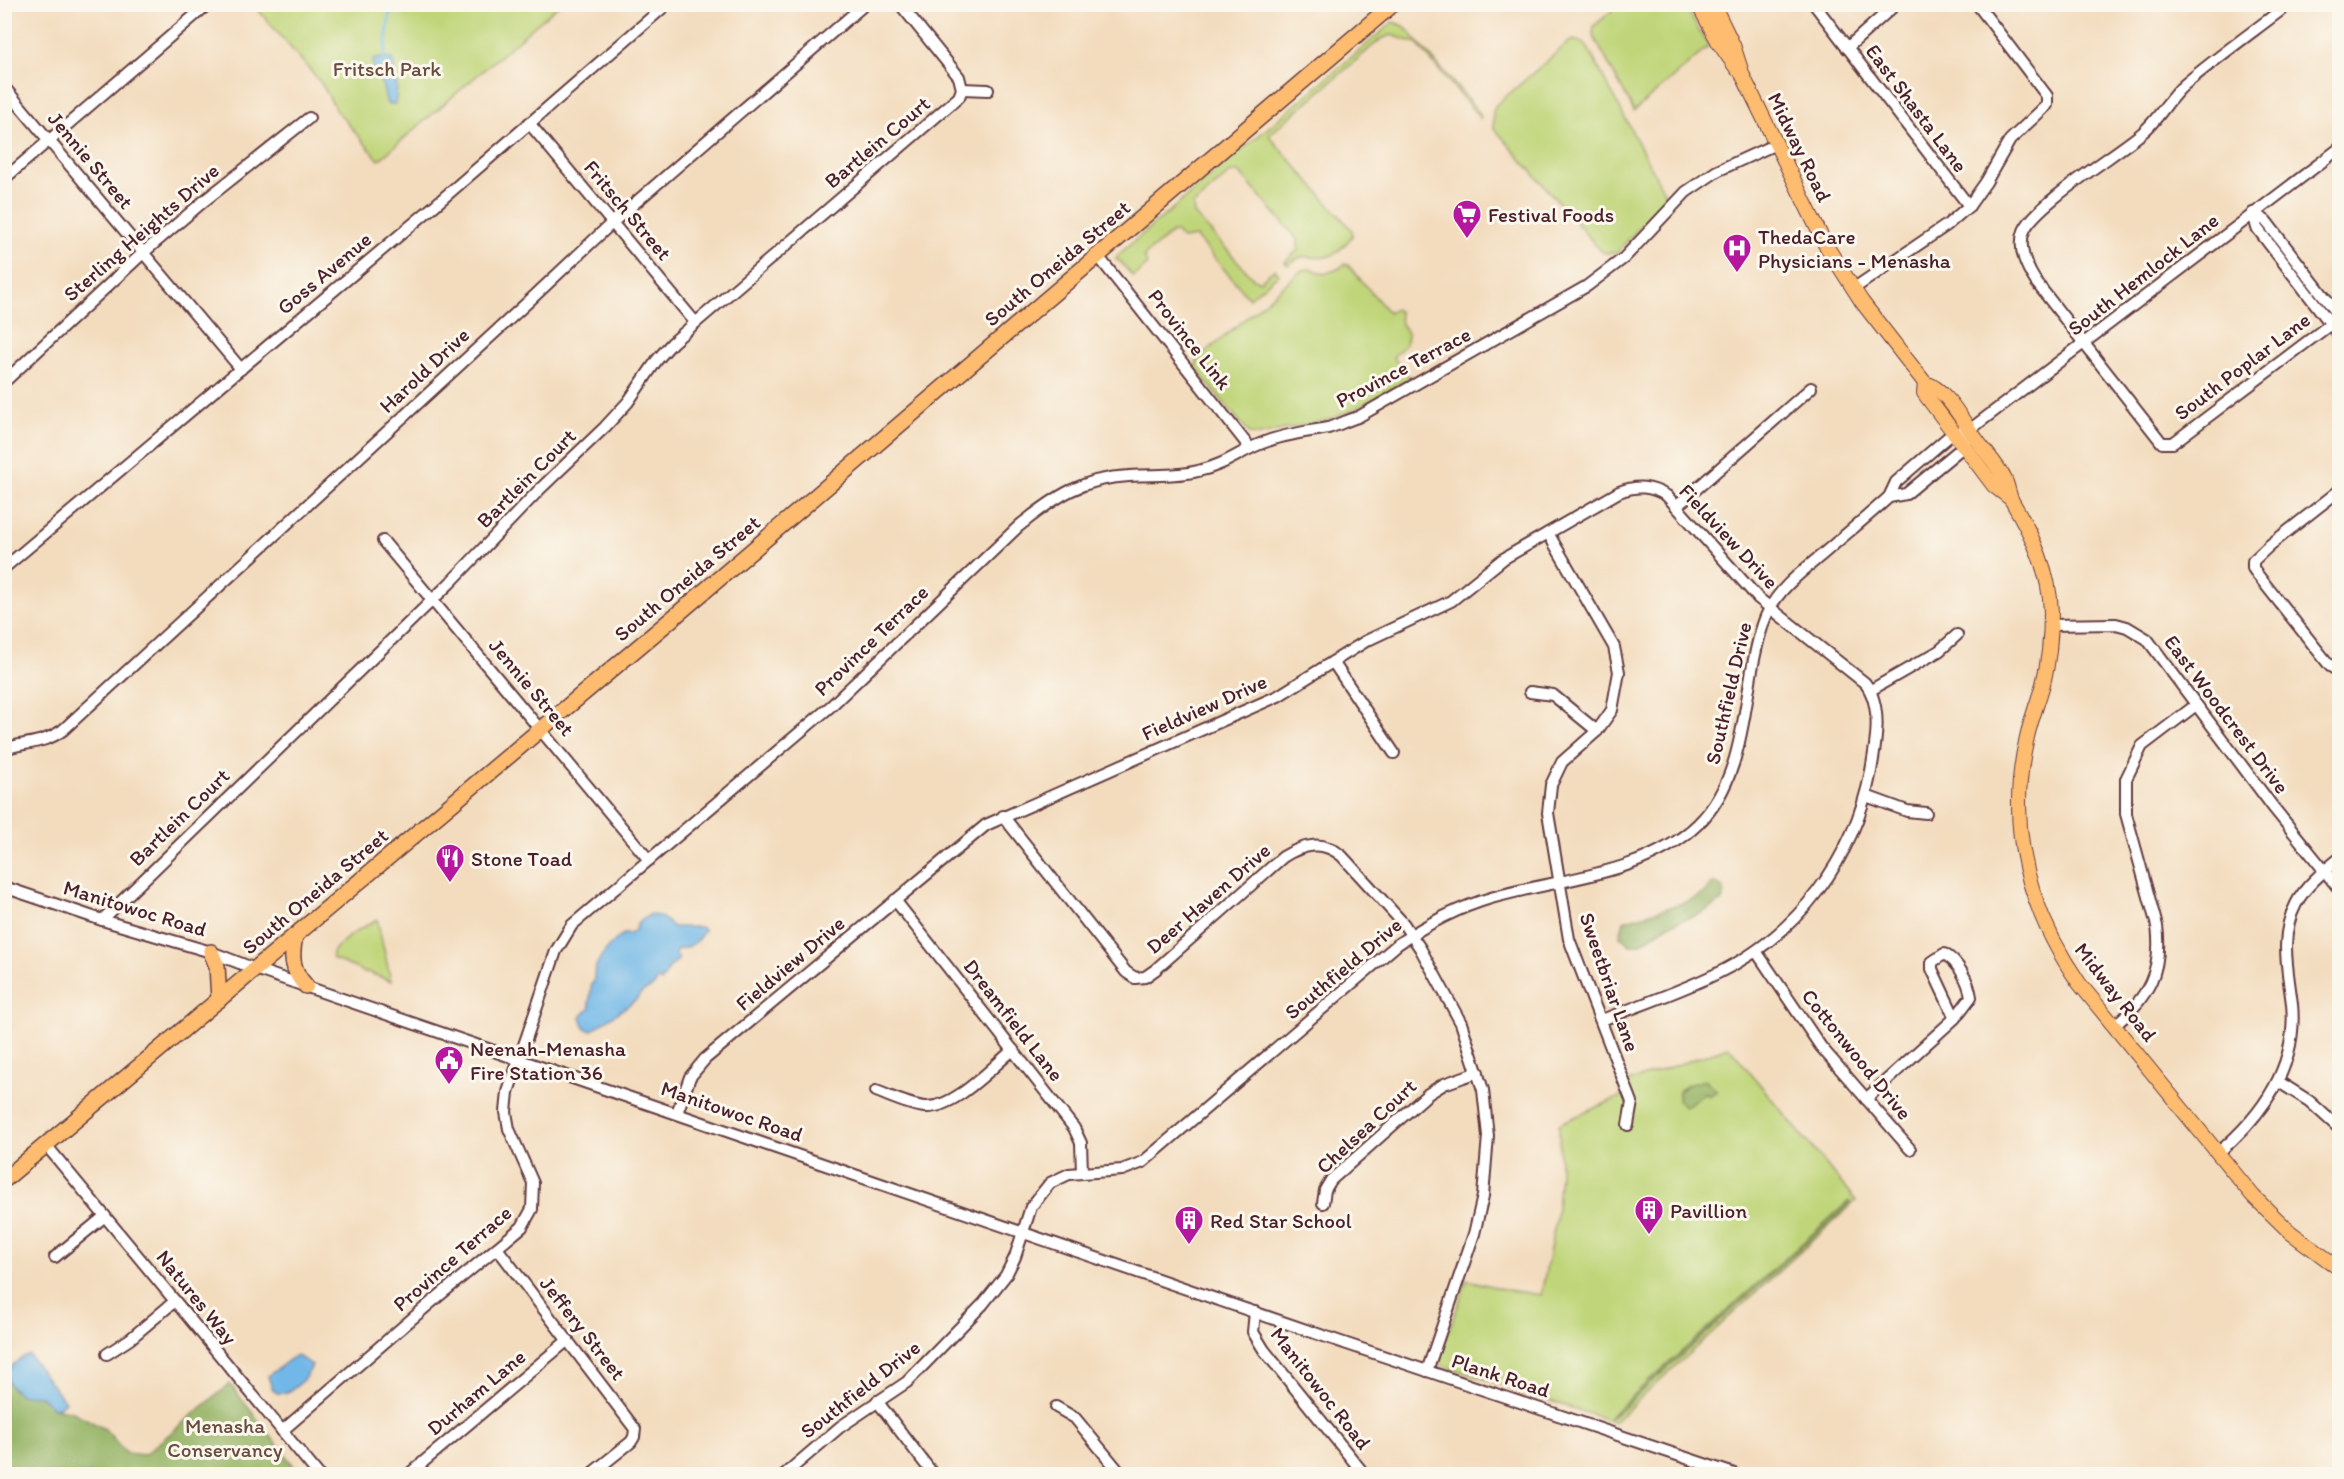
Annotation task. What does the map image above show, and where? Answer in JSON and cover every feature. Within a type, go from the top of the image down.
[{"type":"highway","name":"South Oneida Street","points":[[4,1180],[541,729],[1393,4]]},
{"type":"highway","points":[[295,936],[292,964],[306,986]]},
{"type":"highway","points":[[211,952],[217,966],[219,1000]]},
{"type":"main road","name":"Midway Road","points":[[1698,4],[1721,46],[1743,76]]},
{"type":"main road","name":"Midway Road","points":[[1713,4],[1733,45],[1743,76],[1825,244],[1853,289],[1925,383],[1934,386],[2005,480],[2011,500],[2030,531],[2040,558],[2051,610],[2047,666],[2027,735],[2019,784],[2019,810],[2023,857],[2028,882],[2055,946],[2079,983],[2272,1216],[2340,1269]]},
{"type":"main road","name":"Midway Road","points":[[1925,383],[1924,393],[1994,486],[2011,500]]},
{"type":"street","points":[[4,179],[208,4]]},
{"type":"street","name":"Goss Avenue","points":[[4,568],[241,369],[667,4]]},
{"type":"street","name":"Harold Drive","points":[[4,749],[40,742],[63,730],[613,222],[865,4]]},
{"type":"street","points":[[900,4],[959,77],[962,89],[988,90]]},
{"type":"street","name":"East Shasta Lane","points":[[1814,4],[1969,206]]},
{"type":"street","points":[[1847,48],[1896,4]]},
{"type":"street","points":[[1853,289],[1947,225],[1969,206],[2010,140],[2045,108],[2048,101],[2044,93],[1977,4]]},
{"type":"street","points":[[2085,343],[2028,269],[2022,245],[2024,231],[2040,209],[2154,122],[2182,87],[2289,4]]},
{"type":"street","name":"Jennie Street","points":[[4,87],[241,369]]},
{"type":"street","name":"Bartlein Court","points":[[102,920],[432,599],[618,413],[657,360],[695,322],[959,97],[962,89]]},
{"type":"street","name":"Sterling Heights Drive","points":[[4,381],[143,253],[204,201],[309,118]]},
{"type":"street","name":"Fritsch Street","points":[[529,123],[695,322]]},
{"type":"street","name":"Province Terrace","points":[[282,1431],[522,1227],[532,1209],[534,1196],[531,1174],[507,1121],[508,1092],[561,942],[573,925],[831,706],[993,550],[1053,499],[1100,478],[1172,475],[1198,471],[1226,463],[1250,448],[1277,438],[1330,427],[1358,417],[1602,276],[1624,258],[1668,209],[1696,184],[1717,171],[1776,144]]},
{"type":"street","name":"South Hemlock Lane","points":[[1969,430],[2340,148]]},
{"type":"street","points":[[2253,213],[2266,221],[2336,319],[2340,336]]},
{"type":"street","name":"Province Link","points":[[1098,256],[1250,448]]},
{"type":"street","name":"South Poplar Lane","points":[[2085,343],[2157,438],[2168,445],[2336,319]]},
{"type":"street","points":[[1677,506],[1810,388]]},
{"type":"street","points":[[1964,446],[1969,430]]},
{"type":"street","name":"Southfield Drive","points":[[785,1474],[840,1427],[906,1383],[994,1291],[1006,1275],[1035,1199],[1050,1183],[1059,1177],[1082,1172],[1122,1170],[1143,1162],[1412,935],[1436,920],[1473,904],[1639,860],[1664,850],[1689,833],[1710,809],[1732,767],[1758,641],[1770,607],[1806,568],[1889,497],[1896,482],[1954,433],[1969,430]]},
{"type":"street","name":"Southfield Drive","points":[[1889,497],[1906,494],[1964,446]]},
{"type":"street","name":"Fieldview Drive","points":[[677,1113],[690,1077],[705,1059],[976,832],[1003,816],[1278,696],[1381,632],[1446,604],[1503,559],[1628,488],[1647,487],[1658,490],[1677,506],[1750,589],[1857,675],[1870,690]]},
{"type":"street","points":[[2340,490],[2253,561],[2253,568],[2257,574],[2330,666],[2340,672]]},
{"type":"street","name":"Sweetbriar Lane","points":[[1548,532],[1617,656],[1619,672],[1612,710],[1597,730],[1566,757],[1551,785],[1548,813],[1569,939],[1632,1102],[1628,1125]]},
{"type":"street","name":"Jennie Street","points":[[383,541],[650,860]]},
{"type":"street","name":"East Woodcrest Drive","points":[[2050,625],[2116,624],[2137,631],[2155,649],[2340,890]]},
{"type":"street","points":[[1602,1020],[1698,982],[1756,951],[1796,917],[1826,881],[1850,839],[1866,796],[1876,728],[1874,698],[1870,690],[1939,651],[1957,635]]},
{"type":"street","points":[[1333,662],[1394,753]]},
{"type":"street","points":[[1530,692],[1553,695],[1597,730]]},
{"type":"street","points":[[2114,1026],[2140,1003],[2151,985],[2160,944],[2126,814],[2126,779],[2142,746],[2196,705]]},
{"type":"street","points":[[1866,796],[1907,811],[1926,813]]},
{"type":"street","name":"Deer Haven Drive","points":[[1003,816],[1126,972],[1135,978],[1139,979],[1150,974],[1283,857],[1314,844],[1334,849],[1342,856],[1412,935],[1461,1023],[1478,1072],[1488,1136],[1484,1196],[1474,1234],[1427,1371]]},
{"type":"street","points":[[2218,1153],[2239,1136],[2259,1113],[2279,1082],[2292,1030],[2292,1006],[2285,952],[2286,931],[2296,904],[2324,871],[2340,858]]},
{"type":"street","name":"Manitowoc Road","points":[[4,887],[102,920],[211,952],[1255,1312],[1253,1332],[1264,1350],[1364,1474]]},
{"type":"street","name":"Dreamfield Lane","points":[[896,900],[1079,1136],[1082,1172]]},
{"type":"street","name":"Cottonwood Drive","points":[[1756,951],[1821,1047],[1910,1149]]},
{"type":"street","points":[[1866,1100],[1955,1018],[1968,1003],[1970,992],[1956,963],[1944,954],[1932,962],[1932,969],[1955,1018]]},
{"type":"street","points":[[876,1091],[915,1105],[925,1107],[943,1105],[1013,1050]]},
{"type":"street","name":"Chelsea Court","points":[[1323,1203],[1325,1190],[1330,1180],[1428,1094],[1444,1084],[1478,1072]]},
{"type":"street","points":[[2279,1082],[2309,1101],[2340,1129]]},
{"type":"street","name":"Natures Way","points":[[46,1144],[318,1474]]},
{"type":"street","points":[[55,1257],[105,1216]]},
{"type":"street","name":"Jeffery Street","points":[[497,1248],[636,1432],[630,1442],[591,1474]]},
{"type":"street","points":[[107,1354],[130,1339],[175,1301]]},
{"type":"street","name":"Plank Road","points":[[1255,1312],[1734,1474]]},
{"type":"street","name":"Durham Lane","points":[[408,1474],[568,1340]]},
{"type":"street","points":[[877,1401],[933,1474]]},
{"type":"street","points":[[1056,1407],[1075,1418],[1121,1474]]},
{"type":"green space","name":"Fritsch Park","points":[[254,5],[559,5],[379,160],[337,111],[321,83]]},
{"type":"green space","points":[[1619,5],[1685,5],[1708,47],[1634,111],[1593,35],[1594,26]]},
{"type":"green space","points":[[1393,22],[1404,26],[1479,112],[1481,119],[1416,43],[1391,35],[1381,39],[1270,134],[1270,137],[1352,230],[1352,236],[1347,243],[1325,257],[1303,257],[1288,265],[1285,262],[1298,250],[1298,240],[1239,172],[1229,174],[1193,205],[1194,214],[1254,279],[1260,281],[1275,269],[1279,274],[1249,298],[1196,237],[1182,239],[1176,232],[1173,232],[1144,256],[1147,265],[1133,277],[1120,261],[1116,260],[1118,255]]},
{"type":"green space","points":[[1574,40],[1585,44],[1589,50],[1665,194],[1661,202],[1617,253],[1605,253],[1600,250],[1494,128],[1493,112],[1496,105]]},
{"type":"green space","points":[[1345,264],[1389,313],[1395,309],[1399,311],[1401,324],[1408,334],[1406,344],[1393,357],[1408,379],[1351,411],[1327,420],[1260,435],[1250,434],[1195,368],[1198,359],[1302,270],[1312,269],[1324,274]]},
{"type":"green space","points":[[1715,883],[1724,889],[1722,901],[1700,914],[1671,924],[1638,945],[1630,945],[1620,936],[1624,921],[1673,907],[1703,894]]},
{"type":"green space","points":[[377,919],[391,981],[367,972],[363,973],[333,959],[332,952],[349,936]]},
{"type":"green space","points":[[1729,1047],[1856,1201],[1614,1422],[1441,1365],[1440,1355],[1467,1280],[1507,1290],[1541,1295],[1556,1219],[1560,1173],[1559,1124],[1622,1096],[1619,1085]]},
{"type":"green space","points":[[1705,1080],[1717,1091],[1709,1096],[1706,1092],[1685,1107],[1678,1101],[1679,1091],[1687,1085]]},
{"type":"green space","points":[[1849,1201],[1851,1203],[1616,1414],[1608,1418]]},
{"type":"green space","name":"Menasha Conservancy","points":[[4,1376],[14,1391],[41,1396],[53,1408],[73,1412],[105,1429],[126,1453],[144,1455],[230,1384],[300,1474],[5,1474]]},
{"type":"water","points":[[392,59],[394,64],[395,104],[387,104],[382,84],[373,70],[373,60]]},
{"type":"water","points":[[650,914],[661,917],[673,927],[701,927],[704,930],[693,944],[677,949],[675,954],[679,959],[670,967],[661,982],[658,979],[653,987],[642,992],[636,1000],[591,1031],[585,1028],[581,1017],[590,1008],[594,974],[602,954],[623,934],[630,934],[636,929],[637,924]]},
{"type":"water","points":[[29,1355],[65,1402],[59,1407],[53,1408],[41,1396],[20,1395],[10,1385],[6,1375],[13,1365]]},
{"type":"water","points":[[296,1355],[312,1365],[310,1370],[293,1389],[277,1393],[272,1388],[268,1376]]},
{"type":"waterway","points":[[384,58],[391,4]]},
{"type":"place","name":"Festival Foods","points":[[1467,240]]},
{"type":"place","name":"ThedaCare Physicians - Menasha","points":[[1737,274]]},
{"type":"place","name":"Stone Toad","points":[[450,884]]},
{"type":"place","name":"Neenah-Menasha Fire Station 36","points":[[449,1086]]},
{"type":"place","name":"Pavillion","points":[[1649,1236]]},
{"type":"place","name":"Red Star School","points":[[1189,1246]]}]
